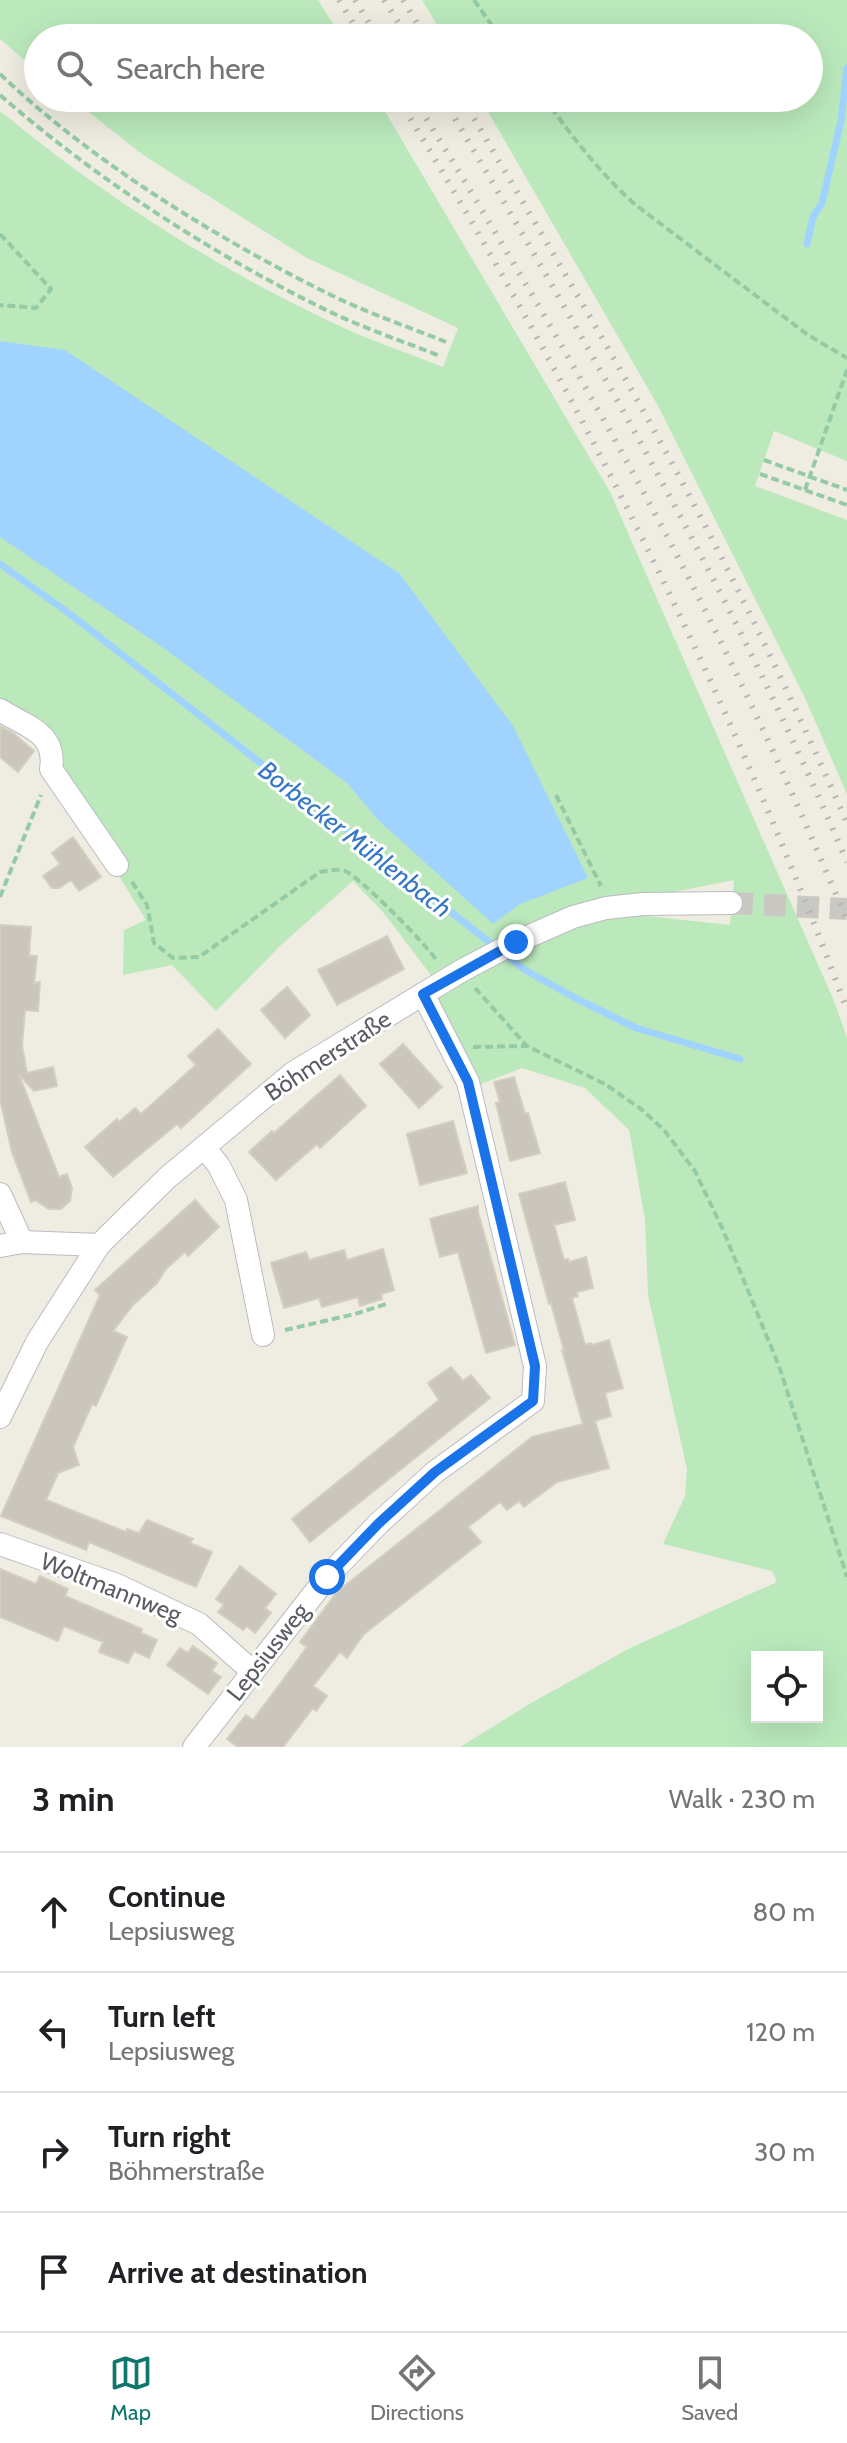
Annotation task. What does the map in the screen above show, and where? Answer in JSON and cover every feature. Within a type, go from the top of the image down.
[{"type":"street","points":[[0,710],[48,740],[54,753],[51,769],[117,865]]},
{"type":"street","name":"Böhmerstraße","points":[[0,1417],[37,1342],[99,1245],[167,1178],[293,1073],[460,972],[516,942],[573,917],[606,908],[643,904],[731,903]]},
{"type":"street","name":"Lepsiusweg","points":[[194,1747],[327,1577],[378,1524],[435,1472],[533,1401],[535,1366],[532,1351],[468,1082],[423,994]]},
{"type":"street","points":[[204,1147],[219,1166],[236,1200],[263,1335]]},
{"type":"street","points":[[0,1194],[11,1244],[99,1245]]},
{"type":"street","name":"Woltmannweg","points":[[0,1544],[117,1585],[199,1624],[253,1672]]},
{"type":"path","points":[[474,0],[491,24]]},
{"type":"path","points":[[0,74],[24,94]]},
{"type":"path","points":[[0,95],[71,154],[155,214],[329,311],[440,356]]},
{"type":"path","points":[[45,112],[80,142],[242,248],[336,298],[446,342]]},
{"type":"path","points":[[554,112],[587,157],[637,206],[808,335],[847,358]]},
{"type":"path","points":[[0,234],[51,289],[36,308],[0,305]]},
{"type":"path","points":[[805,490],[847,370]]},
{"type":"path","points":[[764,460],[847,490]]},
{"type":"path","points":[[760,474],[847,505]]},
{"type":"path","points":[[0,897],[51,769]]},
{"type":"path","points":[[556,795],[603,890]]},
{"type":"path","points":[[117,865],[147,905],[154,943],[173,958],[199,957],[320,872],[345,871],[362,881],[434,956],[460,972],[527,1046],[605,1084],[641,1109],[664,1130],[695,1171],[779,1366],[847,1577]]},
{"type":"path","points":[[451,1048],[527,1046]]},
{"type":"path","points":[[263,1335],[389,1303]]},
{"type":"green space","points":[[0,0],[318,0],[333,24],[24,24],[24,60],[0,39]]},
{"type":"green space","points":[[422,0],[847,0],[847,461],[774,431],[755,486],[847,520],[847,794],[804,696],[657,404],[488,112],[823,112],[823,24],[437,24]]},
{"type":"green space","points":[[0,111],[77,171],[158,226],[242,276],[329,321],[443,367],[458,328],[307,258],[143,155],[89,112],[385,112],[610,492],[834,1001],[847,1038],[847,1747],[460,1747],[630,1648],[777,1582],[772,1571],[663,1544],[685,1496],[687,1469],[648,1295],[645,1219],[629,1130],[585,1088],[522,1068],[471,1088],[426,994],[472,967],[574,920],[637,915],[730,925],[734,880],[644,898],[602,902],[571,912],[473,959],[437,983],[383,912],[353,881],[281,945],[216,1011],[172,965],[123,975],[124,930],[146,920],[114,868],[122,860],[63,773],[54,768],[57,752],[51,737],[0,706]]},
{"type":"water","points":[[0,341],[65,350],[400,574],[513,726],[588,878],[520,904],[493,924],[378,820],[347,783],[159,645],[0,537]]},
{"type":"building","points":[[0,726],[34,751],[18,772],[0,757]]},
{"type":"building","points":[[73,837],[101,877],[79,891],[71,880],[59,888],[52,888],[43,876],[60,864],[52,853]]},
{"type":"building","points":[[0,925],[31,927],[29,956],[37,956],[34,983],[40,982],[38,1011],[25,1010],[22,1046],[27,1073],[53,1067],[57,1086],[34,1091],[19,1075],[59,1177],[67,1174],[72,1188],[70,1201],[61,1209],[49,1209],[35,1200],[31,1202],[12,1152],[0,1099]]},
{"type":"building","points":[[387,936],[404,969],[337,1005],[318,970]]},
{"type":"building","points":[[287,987],[310,1015],[285,1038],[261,1010]]},
{"type":"building","points":[[218,1029],[251,1064],[181,1128],[177,1124],[113,1177],[85,1147],[135,1108],[141,1114],[196,1065],[188,1056]]},
{"type":"building","points":[[403,1044],[442,1087],[419,1108],[380,1064]]},
{"type":"building","points":[[340,1075],[366,1106],[320,1148],[317,1144],[276,1180],[249,1152]]},
{"type":"building","points":[[514,1077],[540,1153],[510,1161],[494,1082]]},
{"type":"building","points":[[453,1121],[467,1173],[420,1185],[407,1134]]},
{"type":"building","points":[[565,1182],[575,1220],[554,1225],[564,1260],[568,1259],[569,1262],[586,1257],[593,1288],[577,1292],[578,1296],[572,1298],[585,1345],[609,1340],[623,1388],[605,1393],[611,1416],[595,1421],[609,1468],[557,1482],[524,1507],[519,1501],[507,1510],[500,1502],[468,1527],[481,1542],[364,1634],[347,1658],[340,1652],[313,1686],[327,1696],[316,1711],[313,1708],[283,1747],[238,1747],[227,1739],[246,1715],[253,1720],[280,1684],[307,1647],[300,1642],[337,1592],[532,1437],[583,1424],[519,1194]]},
{"type":"building","points":[[195,1200],[219,1227],[188,1256],[185,1252],[166,1269],[113,1331],[127,1337],[96,1406],[92,1404],[73,1447],[79,1465],[58,1473],[46,1500],[126,1532],[127,1529],[139,1533],[147,1520],[193,1539],[190,1543],[212,1552],[196,1587],[89,1542],[86,1550],[1,1516],[100,1295],[95,1290]]},
{"type":"building","points":[[478,1206],[515,1345],[486,1353],[458,1252],[440,1257],[430,1219]]},
{"type":"building","points":[[383,1249],[394,1290],[381,1294],[382,1299],[360,1306],[358,1297],[322,1307],[319,1298],[284,1308],[271,1263],[306,1252],[309,1260],[344,1250],[347,1260]]},
{"type":"building","points":[[451,1367],[463,1381],[471,1375],[490,1398],[310,1542],[292,1519],[439,1400],[428,1383]]},
{"type":"building","points":[[240,1566],[276,1594],[265,1608],[271,1613],[255,1633],[247,1626],[243,1630],[218,1612],[224,1605],[216,1599]]},
{"type":"building","points":[[0,1569],[36,1584],[40,1576],[68,1589],[65,1596],[142,1629],[141,1633],[157,1640],[149,1658],[134,1651],[128,1663],[99,1652],[103,1642],[64,1626],[58,1641],[0,1617]]},
{"type":"building","points":[[193,1646],[217,1663],[212,1671],[221,1677],[208,1694],[167,1665],[180,1648],[188,1653]]},
{"type":"waterway","points":[[807,244],[813,217],[822,203],[841,121],[847,68]]},
{"type":"waterway","name":"Borbecker Mühlenbach","points":[[0,564],[70,614],[525,970],[636,1028],[740,1059]]},
{"type":"tunnel","points":[[731,903],[847,909]]},
{"type":"railway","points":[[339,0],[354,24]]},
{"type":"railway","points":[[355,0],[370,24]]},
{"type":"railway","points":[[384,0],[399,24]]},
{"type":"railway","points":[[403,0],[418,24]]},
{"type":"railway","points":[[406,112],[526,318],[645,543],[752,774],[847,1010]]},
{"type":"railway","points":[[422,112],[546,319],[671,544],[761,725],[847,920]]},
{"type":"railway","points":[[451,112],[605,379],[708,569],[757,665],[847,862]]},
{"type":"railway","points":[[470,112],[622,372],[696,509],[764,642],[847,823]]},
{"type":"route","points":[[327,1577],[378,1524],[435,1472],[533,1401],[535,1366],[468,1082],[423,994],[516,942]]}]
